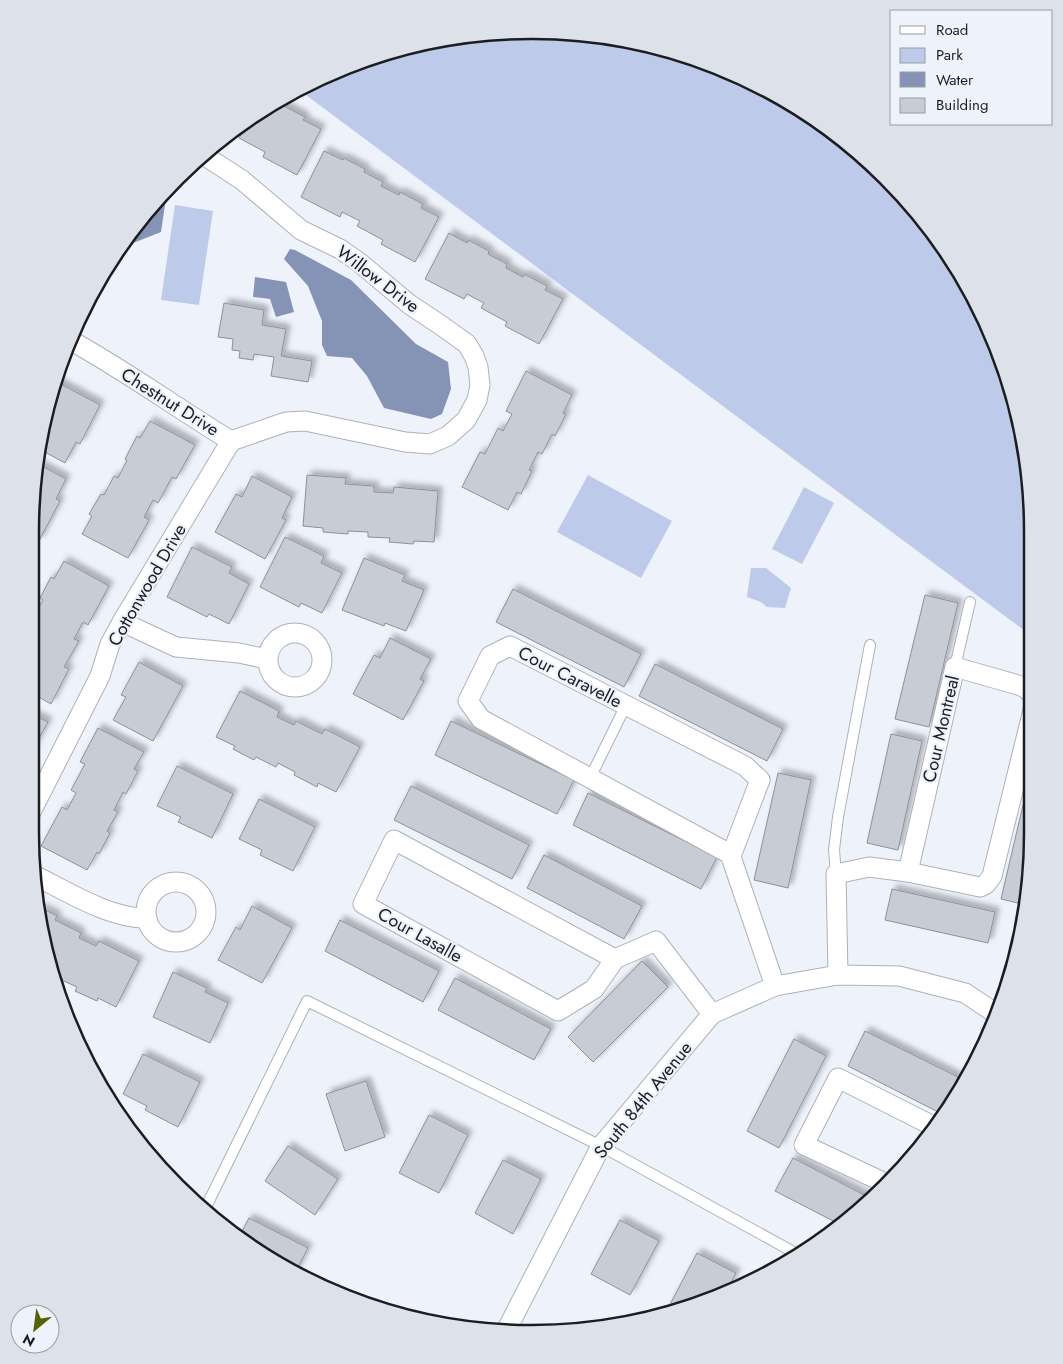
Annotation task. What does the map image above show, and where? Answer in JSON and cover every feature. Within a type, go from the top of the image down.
[{"type":"street","name":"Willow Drive","points":[[210,159],[242,180],[301,230],[340,248],[409,304],[466,344],[474,356],[478,367],[480,385],[477,400],[466,420],[448,436]]},
{"type":"street","name":"Chestnut Drive","points":[[76,344],[231,441],[286,422],[305,421],[405,442],[430,444],[448,436]]},
{"type":"street","name":"Cottonwood Drive","points":[[39,796],[100,676],[110,644],[231,441]]},
{"type":"street","points":[[122,622],[176,647],[239,653],[267,659]]},
{"type":"street","name":"Cour Caravelle","points":[[510,646],[745,766],[760,780],[731,856],[590,778],[481,719],[468,701],[490,656],[510,646]]},
{"type":"street","name":"Cour Montreal","points":[[908,872],[955,667],[1024,687]]},
{"type":"street","points":[[838,975],[836,874],[869,867],[908,872],[980,887],[986,884],[992,876],[1024,746]]},
{"type":"street","name":"Cour Lasalle","points":[[394,840],[614,960],[594,989],[558,1011],[363,904],[394,840]]},
{"type":"street","points":[[731,856],[775,986]]},
{"type":"street","points":[[41,879],[96,907],[136,919],[147,918]]},
{"type":"street","points":[[614,960],[656,941],[712,1014]]},
{"type":"street","name":"South 84th Avenue","points":[[509,1324],[601,1146],[712,1014],[775,986],[838,975],[899,976],[965,993],[991,1010]]},
{"type":"street","points":[[880,1181],[804,1145],[838,1078],[929,1123]]},
{"type":"lane","points":[[955,667],[970,602]]},
{"type":"lane","points":[[836,874],[834,850],[838,817],[870,645]]},
{"type":"lane","points":[[590,778],[626,705]]},
{"type":"lane","points":[[208,1204],[307,1002],[601,1146],[791,1251]]},
{"type":"green space","points":[[499,40],[564,40],[628,48],[690,65],[720,76],[778,105],[831,141],[880,183],[922,232],[958,285],[987,343],[1007,404],[1015,435],[1020,467],[1024,532],[1024,630],[305,94],[343,76],[373,65],[435,48]]},
{"type":"green space","points":[[175,205],[213,211],[199,305],[161,300]]},
{"type":"green space","points":[[588,475],[672,521],[641,578],[557,532]]},
{"type":"green space","points":[[804,487],[834,503],[802,564],[772,549]]},
{"type":"green space","points":[[751,568],[766,568],[791,588],[785,608],[767,607],[761,602],[747,597]]},
{"type":"water","points":[[165,202],[161,232],[133,243]]},
{"type":"water","points":[[290,249],[351,280],[416,344],[448,362],[451,389],[442,414],[431,419],[384,408],[367,376],[352,358],[327,356],[322,345],[322,321],[308,286],[284,259]]},
{"type":"water","points":[[255,277],[286,282],[294,312],[276,317],[270,299],[253,297]]},
{"type":"building","points":[[284,106],[305,117],[303,120],[321,129],[297,175],[263,157],[265,152],[239,138],[258,122]]},
{"type":"building","points":[[324,151],[343,160],[344,158],[365,169],[364,172],[383,182],[381,186],[399,195],[400,192],[423,204],[421,208],[439,217],[415,262],[381,244],[383,240],[357,226],[360,221],[342,212],[340,217],[301,197]]},
{"type":"building","points":[[449,233],[467,243],[468,240],[489,251],[488,254],[507,264],[506,268],[523,277],[524,274],[547,286],[545,290],[563,299],[539,344],[505,326],[507,322],[481,308],[484,303],[467,294],[464,299],[425,279]]},
{"type":"building","points":[[224,303],[264,310],[262,325],[286,329],[281,356],[312,361],[308,382],[271,376],[274,357],[254,354],[253,360],[239,358],[240,351],[232,350],[233,339],[218,337]]},
{"type":"building","points":[[526,371],[572,395],[563,413],[566,414],[555,436],[552,434],[542,454],[538,452],[529,470],[532,471],[521,494],[517,492],[508,510],[462,487],[480,452],[485,454],[498,428],[503,431],[512,414],[506,411]]},
{"type":"building","points":[[62,385],[100,405],[80,444],[76,442],[65,463],[45,452]]},
{"type":"building","points":[[150,421],[195,445],[176,479],[172,477],[158,503],[153,500],[144,517],[149,520],[128,558],[82,534],[92,516],[89,514],[101,494],[104,495],[114,476],[118,478],[137,436],[140,438]]},
{"type":"building","points":[[43,467],[66,479],[56,499],[60,501],[39,541]]},
{"type":"building","points":[[307,475],[346,478],[345,484],[374,486],[374,492],[393,493],[394,487],[438,491],[434,542],[414,541],[413,544],[389,542],[390,538],[368,537],[368,532],[348,531],[348,534],[323,532],[323,528],[303,526]]},
{"type":"building","points":[[252,476],[292,497],[282,518],[286,520],[265,559],[215,532],[236,494],[242,497]]},
{"type":"building","points":[[285,537],[324,556],[321,563],[342,573],[322,613],[301,603],[299,607],[260,587]]},
{"type":"building","points":[[192,547],[232,567],[229,573],[249,584],[229,624],[209,614],[207,617],[167,597]]},
{"type":"building","points":[[364,558],[405,575],[402,581],[424,590],[406,631],[385,623],[384,626],[342,610]]},
{"type":"building","points":[[64,561],[109,586],[88,625],[83,622],[74,639],[79,641],[64,667],[69,669],[51,704],[39,697],[39,607],[43,600],[40,598],[51,577],[54,579]]},
{"type":"building","points":[[513,589],[641,654],[624,687],[496,622]]},
{"type":"building","points":[[925,595],[958,603],[929,727],[895,719]]},
{"type":"building","points":[[390,638],[431,659],[420,679],[424,681],[403,720],[353,694],[374,655],[380,658]]},
{"type":"building","points":[[139,662],[183,686],[153,741],[113,720],[126,697],[121,695]]},
{"type":"building","points":[[655,664],[783,729],[767,761],[639,696]]},
{"type":"building","points":[[240,691],[279,711],[277,717],[294,725],[296,721],[322,734],[325,729],[360,747],[336,792],[318,783],[317,787],[294,775],[295,772],[278,763],[276,767],[256,757],[254,760],[233,749],[235,746],[216,737]]},
{"type":"building","points":[[39,718],[48,722],[39,738]]},
{"type":"building","points":[[451,721],[574,780],[557,814],[435,755]]},
{"type":"building","points":[[98,728],[144,752],[134,769],[138,771],[126,794],[123,792],[114,810],[118,812],[107,831],[110,833],[99,854],[97,852],[87,870],[41,846],[62,807],[67,810],[76,793],[71,790],[85,764],[80,762]]},
{"type":"building","points":[[891,734],[922,741],[898,850],[867,843]]},
{"type":"building","points":[[177,766],[233,794],[212,838],[178,822],[181,817],[157,806]]},
{"type":"building","points":[[778,773],[811,780],[788,888],[754,880]]},
{"type":"building","points":[[411,786],[529,845],[512,879],[394,820]]},
{"type":"building","points":[[588,793],[717,857],[701,889],[573,825]]},
{"type":"building","points":[[259,799],[315,827],[293,871],[260,855],[262,850],[239,839]]},
{"type":"building","points":[[1023,805],[1023,865],[1019,903],[1001,899]]},
{"type":"building","points":[[544,855],[642,906],[624,939],[527,888]]},
{"type":"building","points":[[892,889],[995,912],[988,943],[885,920]]},
{"type":"building","points":[[252,906],[292,928],[262,983],[218,960],[236,927],[240,930]]},
{"type":"building","points":[[45,910],[57,916],[55,920],[81,933],[79,938],[96,946],[99,941],[139,961],[116,1007],[98,998],[97,1001],[75,991],[77,987],[62,980],[48,929]]},
{"type":"building","points":[[340,920],[439,971],[423,1002],[325,951]]},
{"type":"building","points":[[642,961],[668,987],[593,1062],[568,1037]]},
{"type":"building","points":[[173,972],[207,988],[205,992],[228,1003],[210,1043],[153,1017]]},
{"type":"building","points":[[455,978],[551,1029],[534,1060],[438,1010]]},
{"type":"building","points":[[865,1031],[958,1077],[937,1111],[848,1066]]},
{"type":"building","points":[[794,1039],[826,1056],[779,1148],[747,1131]]},
{"type":"building","points":[[143,1054],[200,1082],[178,1127],[145,1110],[147,1106],[123,1094]]},
{"type":"building","points":[[366,1081],[385,1137],[345,1151],[326,1094]]},
{"type":"building","points":[[429,1115],[468,1135],[439,1193],[399,1173]]},
{"type":"building","points":[[288,1146],[338,1179],[315,1215],[265,1181]]},
{"type":"building","points":[[793,1158],[865,1195],[833,1221],[775,1191]]},
{"type":"building","points":[[503,1160],[541,1179],[513,1234],[475,1213]]},
{"type":"building","points":[[249,1218],[308,1248],[299,1266],[242,1231]]},
{"type":"building","points":[[620,1220],[659,1241],[630,1295],[591,1274]]},
{"type":"building","points":[[697,1253],[736,1273],[731,1283],[720,1288],[670,1305]]}]
